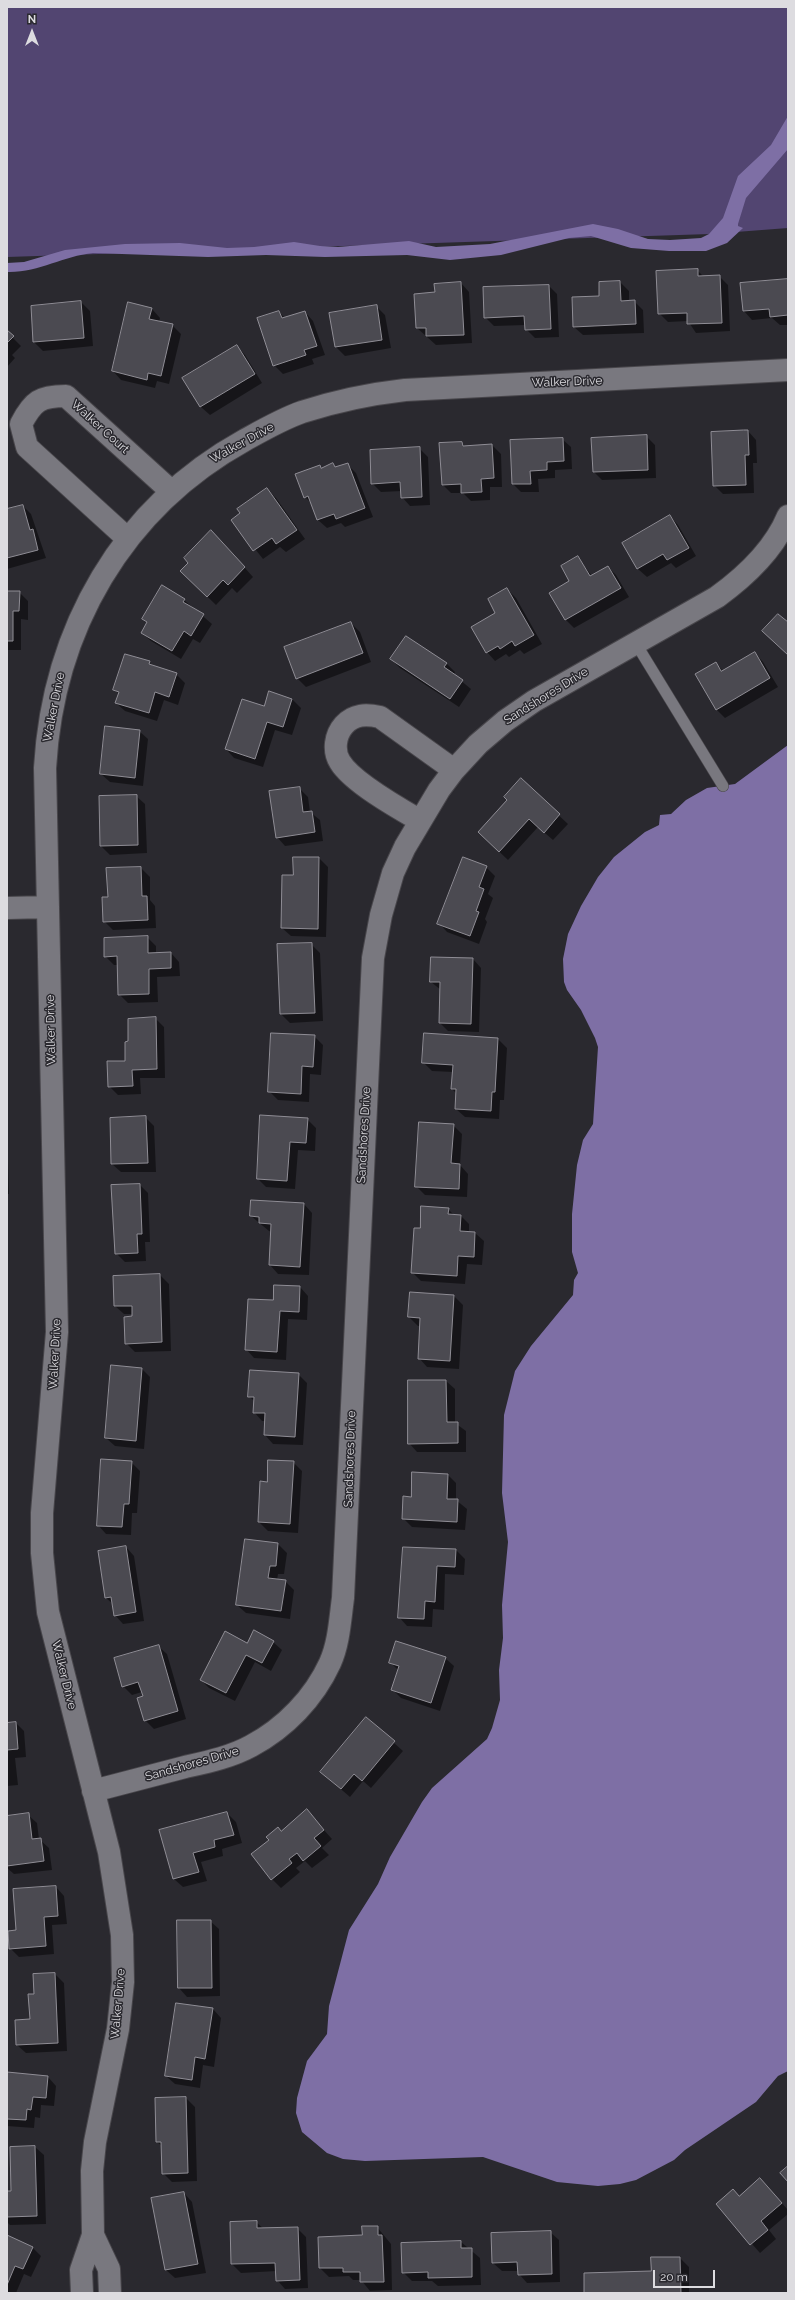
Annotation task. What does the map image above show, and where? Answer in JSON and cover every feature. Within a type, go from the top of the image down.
[{"type":"street","name":"Walker Drive","points":[[82,2293],[81,2270],[93,2235],[92,2172],[95,2142],[118,2029],[123,1982],[122,1935],[117,1896],[108,1852],[48,1612],[42,1553],[42,1513],[57,1332],[45,768],[51,714],[59,675],[84,607],[108,566],[128,539],[171,491],[203,466],[265,429],[301,413],[360,396],[454,386],[735,374],[788,370]]},
{"type":"street","name":"Walker Court","points":[[128,539],[27,447],[21,424],[31,405],[49,396],[66,396],[171,491]]},
{"type":"street","name":"Sandshores Drive","points":[[93,1791],[206,1762],[252,1746],[288,1720],[302,1706],[317,1687],[330,1662],[338,1634],[342,1598],[373,958],[381,915],[393,873],[419,820],[454,770],[505,721],[635,642],[717,597],[734,585],[763,556],[776,539],[788,516]]},
{"type":"street","points":[[419,820],[349,773],[339,762],[336,752],[338,732],[347,721],[356,716],[367,714],[380,717],[454,770]]},
{"type":"street","points":[[7,908],[48,907]]},
{"type":"street","name":"Walker Drive","points":[[93,2235],[109,2270],[110,2293]]},
{"type":"lane","points":[[635,642],[723,786]]},
{"type":"shaded area","points":[[7,7],[788,7],[788,228],[710,234],[7,257]]},
{"type":"shaded area","points":[[788,116],[788,149],[746,198],[738,224],[738,226],[743,228],[727,243],[706,251],[669,251],[631,248],[591,236],[569,238],[501,255],[450,260],[407,255],[325,257],[266,255],[208,257],[93,253],[71,257],[29,270],[7,272],[7,263],[24,262],[65,250],[125,244],[180,243],[227,248],[254,247],[294,242],[338,247],[409,241],[436,247],[490,244],[593,224],[618,229],[648,239],[670,240],[701,238],[709,234],[723,218],[738,176],[771,145]]},
{"type":"shaded area","points":[[788,745],[788,2071],[778,2076],[756,2102],[685,2150],[674,2160],[636,2180],[620,2184],[598,2186],[557,2182],[483,2157],[365,2161],[343,2159],[327,2153],[302,2132],[296,2113],[297,2098],[307,2061],[327,2034],[329,2006],[349,1930],[378,1884],[390,1857],[422,1802],[432,1788],[487,1739],[492,1728],[500,1700],[499,1670],[503,1638],[502,1605],[508,1542],[502,1493],[504,1415],[515,1371],[531,1346],[573,1295],[574,1280],[578,1273],[572,1252],[572,1214],[577,1165],[583,1140],[593,1124],[598,1047],[581,1010],[567,990],[564,982],[563,959],[568,934],[581,906],[598,877],[614,857],[645,832],[659,825],[660,815],[671,814],[686,800],[707,788],[735,784]]},
{"type":"building","points":[[698,269],[698,276],[720,275],[722,323],[687,324],[687,313],[658,314],[656,271]]},
{"type":"building","points":[[788,279],[788,315],[770,317],[769,309],[743,311],[740,283]]},
{"type":"building","points":[[620,281],[621,301],[635,300],[636,324],[573,327],[572,297],[599,296],[599,282]]},
{"type":"building","points":[[461,282],[464,335],[426,336],[426,328],[416,328],[414,294],[435,292],[434,284]]},
{"type":"building","points":[[549,285],[551,329],[525,330],[524,316],[484,318],[483,287]]},
{"type":"building","points":[[81,301],[84,338],[33,342],[31,306]]},
{"type":"building","points":[[128,302],[152,308],[149,319],[173,324],[161,376],[148,373],[147,380],[112,371]]},
{"type":"building","points":[[377,305],[382,340],[335,347],[329,313]]},
{"type":"building","points":[[279,311],[282,318],[305,311],[317,346],[304,350],[306,355],[273,366],[257,318]]},
{"type":"building","points":[[7,330],[14,336],[7,343]]},
{"type":"building","points":[[237,345],[255,374],[200,407],[182,378]]},
{"type":"building","points":[[748,430],[749,455],[745,455],[746,485],[713,486],[711,432]]},
{"type":"building","points":[[647,435],[648,470],[593,472],[591,438]]},
{"type":"building","points":[[563,438],[564,461],[547,462],[547,470],[530,471],[531,484],[512,484],[510,440]]},
{"type":"building","points":[[462,442],[463,446],[492,444],[494,478],[481,479],[482,492],[461,493],[461,484],[442,485],[439,443]]},
{"type":"building","points":[[420,447],[422,497],[401,498],[400,482],[371,484],[370,450]]},
{"type":"building","points":[[333,463],[335,467],[348,463],[365,508],[336,519],[334,514],[317,520],[308,496],[304,498],[295,474],[320,465],[321,468]]},
{"type":"building","points":[[267,488],[297,530],[276,544],[272,538],[253,551],[231,520],[240,513],[237,509]]},
{"type":"building","points":[[23,505],[30,530],[33,529],[38,550],[7,558],[7,509]]},
{"type":"building","points":[[670,515],[689,548],[667,560],[663,554],[637,569],[622,543]]},
{"type":"building","points":[[211,530],[245,567],[228,585],[223,580],[207,597],[180,571],[188,563],[184,558]]},
{"type":"building","points":[[578,556],[590,576],[608,566],[621,588],[565,620],[549,593],[569,581],[561,566]]},
{"type":"building","points":[[162,585],[185,599],[183,602],[204,614],[191,636],[184,631],[172,651],[141,633],[147,622],[142,619]]},
{"type":"building","points":[[507,588],[534,635],[515,646],[512,641],[500,649],[498,646],[486,653],[471,627],[495,613],[488,599]]},
{"type":"building","points":[[7,591],[20,591],[19,611],[13,611],[13,641],[7,641]]},
{"type":"building","points":[[778,614],[788,622],[788,655],[762,631]]},
{"type":"building","points":[[351,622],[363,653],[296,679],[284,647]]},
{"type":"building","points":[[406,636],[447,663],[444,667],[463,680],[450,699],[390,659]]},
{"type":"building","points":[[755,652],[770,678],[716,710],[695,674],[716,662],[721,671]]},
{"type":"building","points":[[125,654],[150,661],[149,664],[177,673],[169,697],[155,692],[149,713],[115,703],[119,692],[113,690]]},
{"type":"building","points":[[269,691],[292,699],[283,727],[267,722],[255,759],[225,749],[242,699],[264,706]]},
{"type":"building","points":[[105,726],[140,730],[135,778],[100,774]]},
{"type":"building","points":[[521,778],[560,814],[544,833],[529,819],[499,852],[478,832],[507,800],[504,797]]},
{"type":"building","points":[[300,787],[303,812],[312,811],[315,832],[276,838],[269,791]]},
{"type":"building","points":[[137,795],[138,845],[100,846],[99,796]]},
{"type":"building","points":[[293,857],[319,857],[318,929],[281,928],[282,875],[293,875]]},
{"type":"building","points":[[463,857],[487,866],[479,887],[484,889],[476,911],[479,912],[470,936],[437,924]]},
{"type":"building","points":[[141,867],[142,896],[147,896],[148,920],[103,922],[102,897],[108,897],[106,868]]},
{"type":"building","points":[[148,936],[148,953],[171,952],[171,968],[149,969],[149,994],[118,995],[117,956],[104,957],[104,938]]},
{"type":"building","points":[[312,943],[315,1013],[280,1014],[277,944]]},
{"type":"building","points":[[431,957],[473,958],[471,1024],[439,1023],[440,982],[430,982]]},
{"type":"building","points":[[156,1017],[157,1069],[132,1070],[133,1086],[108,1087],[107,1061],[125,1061],[125,1042],[128,1041],[128,1019]]},
{"type":"building","points":[[271,1033],[315,1035],[313,1067],[302,1066],[301,1094],[268,1092]]},
{"type":"building","points":[[424,1033],[498,1038],[495,1092],[492,1092],[491,1111],[455,1109],[456,1089],[451,1089],[453,1065],[422,1063]]},
{"type":"building","points":[[260,1115],[308,1118],[306,1143],[290,1142],[287,1181],[257,1179]]},
{"type":"building","points":[[146,1116],[148,1163],[111,1164],[110,1118]]},
{"type":"building","points":[[419,1122],[454,1124],[451,1163],[460,1164],[459,1189],[415,1187]]},
{"type":"building","points":[[140,1184],[142,1234],[137,1234],[138,1253],[115,1254],[111,1185]]},
{"type":"building","points":[[251,1200],[304,1203],[300,1267],[269,1265],[271,1224],[259,1223],[259,1217],[250,1216]]},
{"type":"building","points":[[421,1206],[449,1208],[448,1214],[461,1215],[460,1231],[475,1232],[474,1257],[458,1256],[457,1276],[411,1273],[414,1228],[420,1228]]},
{"type":"building","points":[[160,1274],[162,1342],[125,1344],[124,1317],[132,1316],[132,1306],[114,1306],[113,1276]]},
{"type":"building","points":[[274,1285],[300,1286],[299,1312],[280,1311],[277,1352],[245,1350],[248,1299],[273,1300]]},
{"type":"building","points":[[410,1292],[454,1295],[450,1361],[418,1359],[420,1318],[408,1317]]},
{"type":"building","points":[[111,1365],[142,1368],[136,1441],[105,1438]]},
{"type":"building","points":[[250,1370],[299,1373],[295,1437],[264,1435],[265,1413],[253,1413],[254,1397],[248,1397]]},
{"type":"building","points":[[408,1380],[446,1380],[447,1422],[458,1422],[458,1443],[408,1444]]},
{"type":"building","points":[[101,1459],[132,1461],[129,1504],[124,1504],[122,1527],[97,1526]]},
{"type":"building","points":[[268,1460],[294,1461],[290,1524],[258,1522],[260,1481],[267,1482]]},
{"type":"building","points":[[412,1472],[448,1474],[447,1499],[458,1499],[457,1522],[402,1519],[403,1496],[411,1497]]},
{"type":"building","points":[[245,1539],[278,1543],[276,1566],[270,1566],[268,1578],[286,1580],[281,1611],[236,1605]]},
{"type":"building","points":[[126,1546],[136,1612],[114,1616],[111,1597],[105,1598],[98,1551]]},
{"type":"building","points":[[403,1547],[456,1549],[455,1567],[437,1566],[435,1602],[425,1601],[424,1619],[398,1618]]},
{"type":"building","points":[[254,1630],[274,1641],[262,1663],[246,1655],[226,1693],[200,1680],[225,1631],[247,1643]]},
{"type":"building","points":[[396,1641],[446,1657],[431,1703],[391,1690],[399,1666],[389,1663]]},
{"type":"building","points":[[159,1645],[178,1711],[144,1721],[137,1698],[143,1696],[138,1682],[122,1687],[114,1658]]},
{"type":"building","points":[[366,1717],[395,1741],[362,1781],[354,1774],[341,1789],[320,1772]]},
{"type":"building","points":[[16,1722],[18,1749],[7,1750],[7,1723]]},
{"type":"building","points":[[307,1809],[324,1830],[314,1838],[321,1846],[303,1861],[297,1853],[289,1859],[292,1863],[271,1880],[251,1854],[269,1840],[266,1837],[278,1827],[281,1831]]},
{"type":"building","points":[[227,1812],[234,1835],[214,1840],[215,1847],[193,1853],[199,1872],[173,1879],[159,1830]]},
{"type":"building","points":[[29,1813],[32,1839],[41,1838],[44,1861],[7,1866],[7,1816]]},
{"type":"building","points":[[56,1886],[58,1916],[44,1917],[46,1946],[9,1949],[8,1931],[16,1930],[13,1889]]},
{"type":"building","points":[[177,1920],[211,1920],[212,1988],[178,1988]]},
{"type":"building","points":[[55,1973],[58,2043],[16,2045],[15,2020],[30,2019],[28,1994],[34,1994],[33,1974]]},
{"type":"building","points":[[176,2003],[213,2008],[205,2059],[195,2057],[192,2080],[165,2076]]},
{"type":"building","points":[[7,2072],[48,2076],[46,2098],[33,2097],[31,2110],[27,2109],[26,2120],[7,2119]]},
{"type":"building","points":[[186,2097],[188,2173],[162,2174],[161,2142],[156,2142],[155,2098]]},
{"type":"building","points":[[35,2146],[37,2216],[7,2217],[7,2191],[11,2191],[10,2147]]},
{"type":"building","points":[[788,2166],[788,2182],[780,2173]]},
{"type":"building","points":[[760,2178],[782,2203],[761,2221],[768,2230],[750,2245],[716,2204],[733,2189],[739,2196]]},
{"type":"building","points":[[184,2192],[198,2264],[165,2270],[151,2198]]},
{"type":"building","points":[[257,2221],[257,2228],[298,2227],[300,2280],[276,2281],[275,2263],[231,2264],[230,2222]]},
{"type":"building","points":[[362,2226],[378,2226],[378,2235],[382,2235],[384,2282],[360,2282],[360,2272],[343,2272],[343,2268],[319,2268],[318,2237],[362,2235]]},
{"type":"building","points":[[551,2231],[552,2274],[518,2275],[517,2262],[492,2263],[491,2233]]},
{"type":"building","points":[[7,2235],[33,2247],[23,2269],[15,2266],[7,2285]]},
{"type":"building","points":[[461,2241],[461,2248],[472,2248],[472,2277],[428,2278],[428,2272],[402,2273],[401,2243]]},
{"type":"building","points":[[651,2257],[680,2257],[681,2293],[584,2293],[584,2273],[651,2271]]}]
